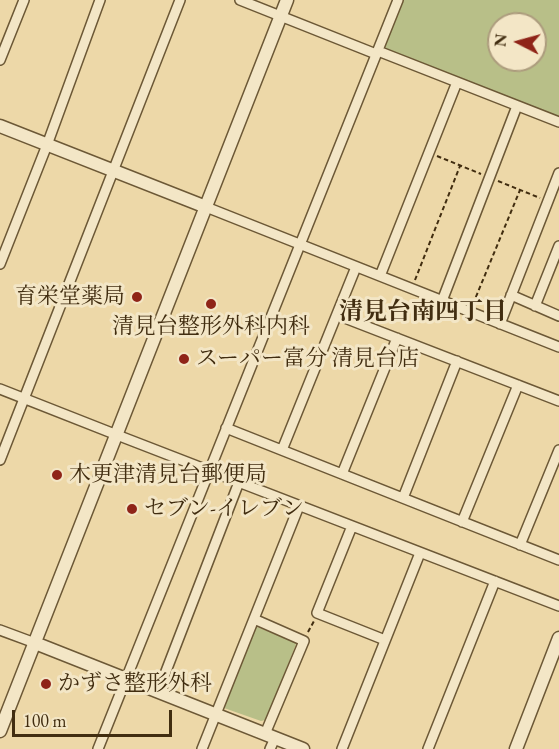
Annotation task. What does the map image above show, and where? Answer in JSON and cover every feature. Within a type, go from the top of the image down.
[{"type":"street","points":[[0,60],[24,0]]},
{"type":"street","points":[[0,264],[4,245],[47,145],[100,0]]},
{"type":"street","points":[[0,460],[180,0]]},
{"type":"street","points":[[240,0],[559,122]]},
{"type":"street","points":[[0,731],[287,0]]},
{"type":"street","points":[[98,749],[398,0]]},
{"type":"street","points":[[380,276],[457,82]]},
{"type":"street","points":[[442,301],[517,106]]},
{"type":"street","points":[[0,126],[559,347]]},
{"type":"street","points":[[500,324],[553,197],[559,173]]},
{"type":"street","points":[[535,306],[559,246]]},
{"type":"street","points":[[282,450],[356,267]]},
{"type":"street","points":[[511,295],[559,316]]},
{"type":"street","points":[[337,315],[559,401]]},
{"type":"street","points":[[342,474],[397,338]]},
{"type":"street","points":[[403,498],[457,361]]},
{"type":"street","points":[[462,522],[518,385]]},
{"type":"street","points":[[0,389],[559,606]]},
{"type":"street","points":[[226,428],[559,560]]},
{"type":"street","points":[[520,544],[559,450]]},
{"type":"street","points":[[158,692],[239,482]]},
{"type":"street","points":[[202,749],[299,506]]},
{"type":"street","points":[[352,526],[318,613],[385,640]]},
{"type":"street","points":[[342,749],[420,553]]},
{"type":"street","points":[[428,749],[495,581]]},
{"type":"street","points":[[254,619],[304,640],[270,740]]},
{"type":"street","points":[[0,630],[216,715],[270,740],[303,749]]},
{"type":"street","points":[[516,749],[559,638]]},
{"type":"path","points":[[429,153],[520,190],[553,197]]},
{"type":"path","points":[[412,289],[460,165]]},
{"type":"path","points":[[470,312],[520,190]]},
{"type":"path","points":[[304,640],[318,613]]},
{"type":"green space","points":[[403,0],[559,0],[559,118],[384,49]]},
{"type":"green space","points":[[257,627],[296,644],[266,720],[261,721],[224,708],[223,703],[253,628]]},
{"type":"place","name":"育栄堂薬局","points":[[137,297]]},
{"type":"place","name":"清見台整形外科内科","points":[[211,304]]},
{"type":"place","name":"スーパー富分 清見台店","points":[[184,359]]},
{"type":"place","name":"木更津清見台郵便局","points":[[57,475]]},
{"type":"place","name":"セブン-イレブン","points":[[132,509]]},
{"type":"place","name":"かずさ整形外科","points":[[46,684]]},
{"type":"district","name":"清見台南四丁目","points":[[423,312]]}]
